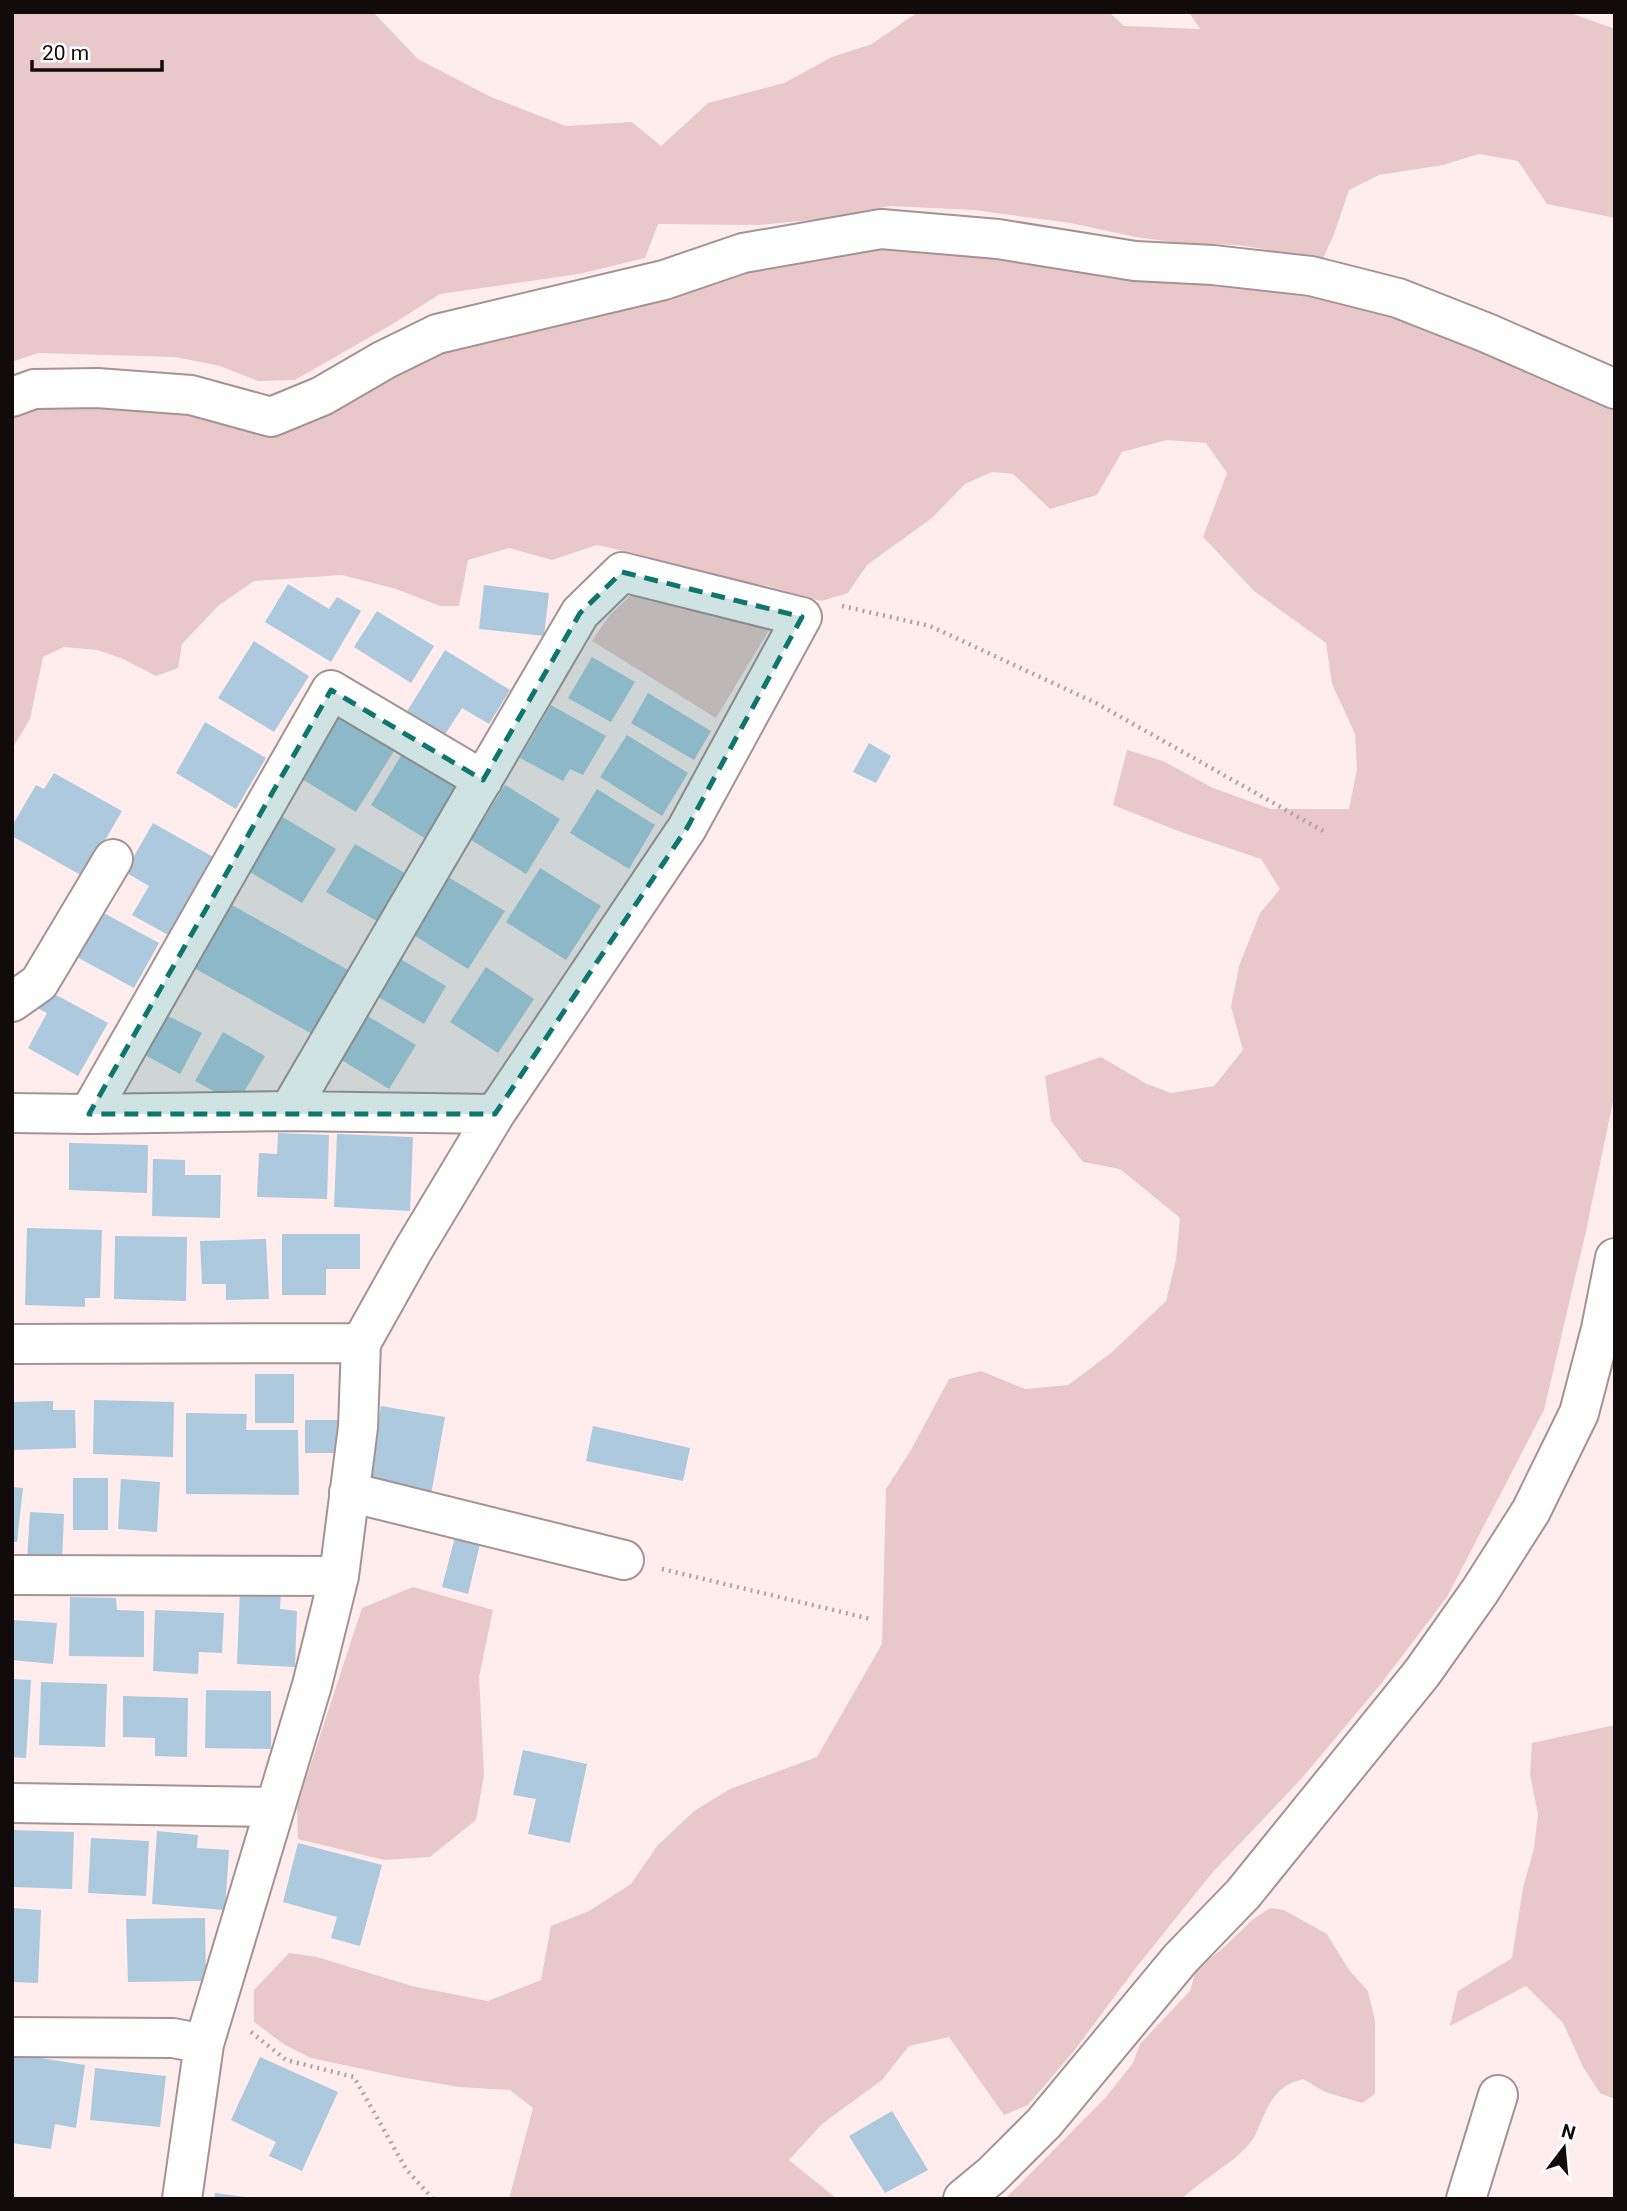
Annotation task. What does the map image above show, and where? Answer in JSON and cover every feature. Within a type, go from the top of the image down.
[{"type":"street","points":[[12,397],[34,389],[97,388],[191,395],[271,417],[322,396],[384,360],[437,334],[664,280],[743,253],[881,229],[998,239],[1135,261],[1213,265],[1311,276],[1398,298],[1615,388]]},
{"type":"street","points":[[182,2199],[204,2043],[312,1685],[339,1576],[358,1427],[361,1343],[495,1114],[687,828],[802,617],[622,572],[580,613],[289,1111]]},
{"type":"street","points":[[89,1114],[331,690],[483,780]]},
{"type":"street","points":[[12,1002],[39,983],[113,859]]},
{"type":"street","points":[[12,1113],[289,1111],[495,1114]]},
{"type":"street","points":[[963,2199],[992,2175],[1044,2123],[1181,1958],[1243,1894],[1422,1673],[1480,1591],[1531,1511],[1580,1413],[1615,1258]]},
{"type":"street","points":[[12,1344],[361,1343]]},
{"type":"street","points":[[349,1492],[624,1560]]},
{"type":"street","points":[[12,1575],[339,1576]]},
{"type":"street","points":[[12,1803],[274,1807]]},
{"type":"street","points":[[12,2037],[173,2038],[204,2043]]},
{"type":"street","points":[[1466,2199],[1498,2095]]},
{"type":"path","points":[[802,617],[832,604],[930,626],[1096,703],[1323,831]]},
{"type":"path","points":[[624,1560],[871,1619]]},
{"type":"path","points":[[219,1993],[241,2024],[286,2060],[354,2077],[406,2169],[433,2199]]},
{"type":"highlighted area","points":[[622,572],[802,617],[687,828],[495,1114],[89,1114],[331,690],[483,780],[580,613]]},
{"type":"shaded area","points":[[12,12],[373,12],[418,59],[491,97],[566,126],[632,122],[661,146],[708,103],[784,83],[832,57],[872,44],[918,12],[1109,12],[1124,26],[1200,29],[1189,12],[1568,12],[1615,29],[1615,218],[1547,204],[1518,161],[1479,154],[1443,165],[1379,175],[1349,190],[1323,259],[1238,245],[1187,244],[1136,237],[1070,223],[974,210],[890,206],[820,219],[759,225],[658,224],[645,258],[579,274],[440,294],[295,380],[258,381],[220,366],[175,357],[38,353],[12,362]]},
{"type":"shaded area","points":[[882,248],[1005,256],[1305,293],[1387,311],[1615,402],[1615,1092],[1544,1410],[1447,1597],[1380,1685],[1302,1778],[1212,1873],[1074,2051],[1028,2105],[1004,2115],[949,2037],[909,2046],[882,2080],[822,2124],[789,2160],[837,2199],[509,2199],[533,2108],[510,2090],[459,2087],[311,2058],[285,2045],[254,2022],[254,1990],[289,1953],[317,1957],[412,1986],[488,2001],[541,1980],[551,1926],[589,1911],[631,1884],[657,1846],[694,1811],[730,1789],[817,1757],[882,1644],[886,1489],[911,1450],[949,1379],[981,1371],[1025,1389],[1068,1385],[1111,1353],[1166,1301],[1176,1260],[1180,1218],[1120,1169],[1083,1162],[1051,1121],[1045,1076],[1101,1057],[1147,1084],[1171,1093],[1214,1086],[1243,1050],[1231,1007],[1239,966],[1260,913],[1280,889],[1261,859],[1178,831],[1113,805],[1127,750],[1163,761],[1213,788],[1271,809],[1349,809],[1357,769],[1355,734],[1332,684],[1326,643],[1254,591],[1203,537],[1227,473],[1206,443],[1167,440],[1122,452],[1097,495],[1050,509],[1013,474],[992,472],[965,484],[932,518],[867,565],[848,593],[821,601],[768,586],[700,573],[597,545],[552,560],[509,548],[468,560],[459,606],[440,606],[396,589],[342,575],[254,581],[218,606],[182,644],[178,668],[156,676],[121,658],[97,650],[64,647],[43,657],[30,719],[12,749],[12,409],[102,397],[230,420],[269,437],[294,430],[372,384],[441,352],[608,314],[750,267]]},
{"type":"shaded area","points":[[631,595],[771,627],[716,718],[592,641],[609,616]]},
{"type":"shaded area","points":[[413,1587],[493,1610],[479,1677],[484,1775],[476,1820],[430,1857],[384,1860],[298,1839],[297,1806],[362,1608]]},
{"type":"shaded area","points":[[1615,1725],[1615,2099],[1600,2093],[1583,2067],[1563,2023],[1526,1986],[1450,2026],[1458,1991],[1512,1958],[1523,1888],[1534,1848],[1538,1814],[1530,1775],[1532,1743]]},
{"type":"shaded area","points":[[1270,1908],[1284,1910],[1327,1934],[1349,1970],[1368,1991],[1375,2021],[1375,2094],[1362,2103],[1325,2092],[1303,2079],[1287,2085],[1272,2101],[1255,2136],[1246,2147],[1182,2199],[1005,2199],[1106,2097],[1133,2063],[1140,2044],[1190,1991],[1196,1970],[1252,1920]]},
{"type":"building","points":[[288,584],[329,609],[337,597],[361,611],[331,662],[265,622]]},
{"type":"building","points":[[484,585],[549,593],[544,636],[479,629]]},
{"type":"building","points":[[377,611],[434,646],[411,683],[354,647]]},
{"type":"building","points":[[254,641],[309,676],[274,732],[218,698]]},
{"type":"building","points":[[445,650],[510,690],[489,724],[462,708],[439,744],[401,721]]},
{"type":"building","points":[[592,657],[635,682],[611,722],[568,698]]},
{"type":"building","points":[[648,693],[711,731],[694,760],[631,723]]},
{"type":"building","points":[[551,705],[606,736],[583,775],[570,769],[563,781],[520,758]]},
{"type":"building","points":[[339,717],[394,751],[356,812],[302,779]]},
{"type":"building","points":[[205,722],[266,758],[236,809],[176,773]]},
{"type":"building","points":[[627,735],[688,773],[662,816],[600,777]]},
{"type":"building","points":[[869,743],[891,756],[876,783],[853,772]]},
{"type":"building","points":[[402,754],[458,788],[426,839],[371,805]]},
{"type":"building","points":[[54,773],[122,811],[84,877],[12,836],[12,826],[36,785],[44,789]]},
{"type":"building","points":[[505,785],[560,819],[526,874],[471,840]]},
{"type":"building","points":[[597,789],[655,825],[629,869],[570,833]]},
{"type":"building","points":[[276,813],[336,849],[302,903],[243,868]]},
{"type":"building","points":[[153,823],[215,858],[170,936],[132,915],[149,886],[125,872]]},
{"type":"building","points":[[355,844],[410,876],[382,924],[326,892]]},
{"type":"building","points":[[540,868],[601,906],[566,960],[506,922]]},
{"type":"building","points":[[448,877],[505,911],[468,969],[412,934]]},
{"type":"building","points":[[230,904],[350,971],[314,1035],[194,968]]},
{"type":"building","points":[[100,911],[159,943],[134,988],[75,956]]},
{"type":"building","points":[[397,957],[446,986],[424,1024],[375,995]]},
{"type":"building","points":[[486,967],[534,999],[498,1053],[450,1022]]},
{"type":"building","points":[[45,989],[108,1023],[78,1076],[28,1048],[47,1013],[35,1007]]},
{"type":"building","points":[[361,1012],[416,1045],[389,1089],[335,1056]]},
{"type":"building","points":[[166,1015],[202,1033],[180,1074],[145,1055]]},
{"type":"building","points":[[223,1032],[265,1056],[237,1104],[195,1081]]},
{"type":"building","points":[[278,1133],[329,1135],[327,1199],[257,1197],[259,1153],[277,1154]]},
{"type":"building","points":[[337,1134],[413,1137],[410,1211],[334,1207]]},
{"type":"building","points":[[69,1143],[148,1145],[147,1193],[69,1190]]},
{"type":"building","points":[[153,1159],[185,1160],[185,1175],[221,1175],[220,1218],[152,1216]]},
{"type":"building","points":[[27,1228],[102,1230],[100,1298],[85,1298],[85,1307],[25,1305]]},
{"type":"building","points":[[282,1234],[360,1234],[360,1269],[326,1269],[326,1295],[282,1295]]},
{"type":"building","points":[[115,1236],[187,1237],[186,1301],[114,1299]]},
{"type":"building","points":[[266,1239],[269,1299],[226,1300],[226,1284],[202,1284],[200,1241]]},
{"type":"building","points":[[255,1374],[294,1374],[294,1423],[255,1423]]},
{"type":"building","points":[[94,1400],[174,1402],[173,1457],[93,1454]]},
{"type":"building","points":[[53,1401],[53,1410],[75,1410],[76,1448],[13,1450],[12,1402]]},
{"type":"building","points":[[381,1406],[445,1417],[431,1495],[368,1484]]},
{"type":"building","points":[[186,1413],[247,1414],[246,1430],[298,1430],[299,1495],[186,1494]]},
{"type":"building","points":[[305,1420],[342,1420],[343,1453],[305,1453]]},
{"type":"building","points":[[593,1426],[690,1448],[683,1481],[586,1461]]},
{"type":"building","points":[[73,1478],[108,1478],[108,1530],[73,1530]]},
{"type":"building","points":[[121,1479],[160,1482],[157,1532],[118,1529]]},
{"type":"building","points":[[12,1487],[23,1488],[17,1542],[12,1542]]},
{"type":"building","points":[[30,1512],[64,1514],[62,1562],[27,1561]]},
{"type":"building","points":[[456,1533],[481,1540],[468,1594],[442,1587]]},
{"type":"building","points":[[240,1589],[281,1591],[280,1609],[297,1611],[295,1667],[237,1664]]},
{"type":"building","points":[[70,1597],[116,1598],[117,1610],[144,1611],[144,1657],[69,1656]]},
{"type":"building","points":[[155,1610],[224,1613],[222,1653],[199,1652],[198,1674],[153,1671]]},
{"type":"building","points":[[12,1620],[57,1623],[53,1664],[12,1660]]},
{"type":"building","points":[[12,1679],[31,1680],[26,1758],[12,1757]]},
{"type":"building","points":[[41,1682],[107,1684],[105,1747],[39,1745]]},
{"type":"building","points":[[206,1690],[271,1691],[271,1749],[205,1748]]},
{"type":"building","points":[[123,1696],[188,1698],[187,1757],[155,1756],[155,1738],[123,1737]]},
{"type":"building","points":[[523,1750],[587,1764],[570,1843],[528,1834],[536,1799],[513,1795]]},
{"type":"building","points":[[12,1830],[74,1832],[72,1889],[12,1887]]},
{"type":"building","points":[[157,1831],[198,1835],[197,1848],[229,1850],[225,1910],[152,1904]]},
{"type":"building","points":[[91,1838],[149,1841],[146,1896],[88,1893]]},
{"type":"building","points":[[298,1843],[382,1865],[360,1946],[331,1938],[337,1917],[283,1902]]},
{"type":"building","points":[[12,1908],[41,1910],[38,1983],[12,1982]]},
{"type":"building","points":[[205,1918],[206,1981],[128,1982],[126,1919]]},
{"type":"building","points":[[15,2054],[85,2065],[76,2128],[55,2124],[51,2149],[12,2143],[12,2070]]},
{"type":"building","points":[[260,2057],[338,2092],[302,2171],[269,2156],[276,2142],[231,2120]]},
{"type":"building","points":[[95,2068],[166,2076],[160,2127],[90,2120]]},
{"type":"building","points":[[892,2111],[928,2170],[885,2193],[849,2136]]},
{"type":"building","points":[[215,2193],[245,2197],[245,2199],[214,2199]]}]
